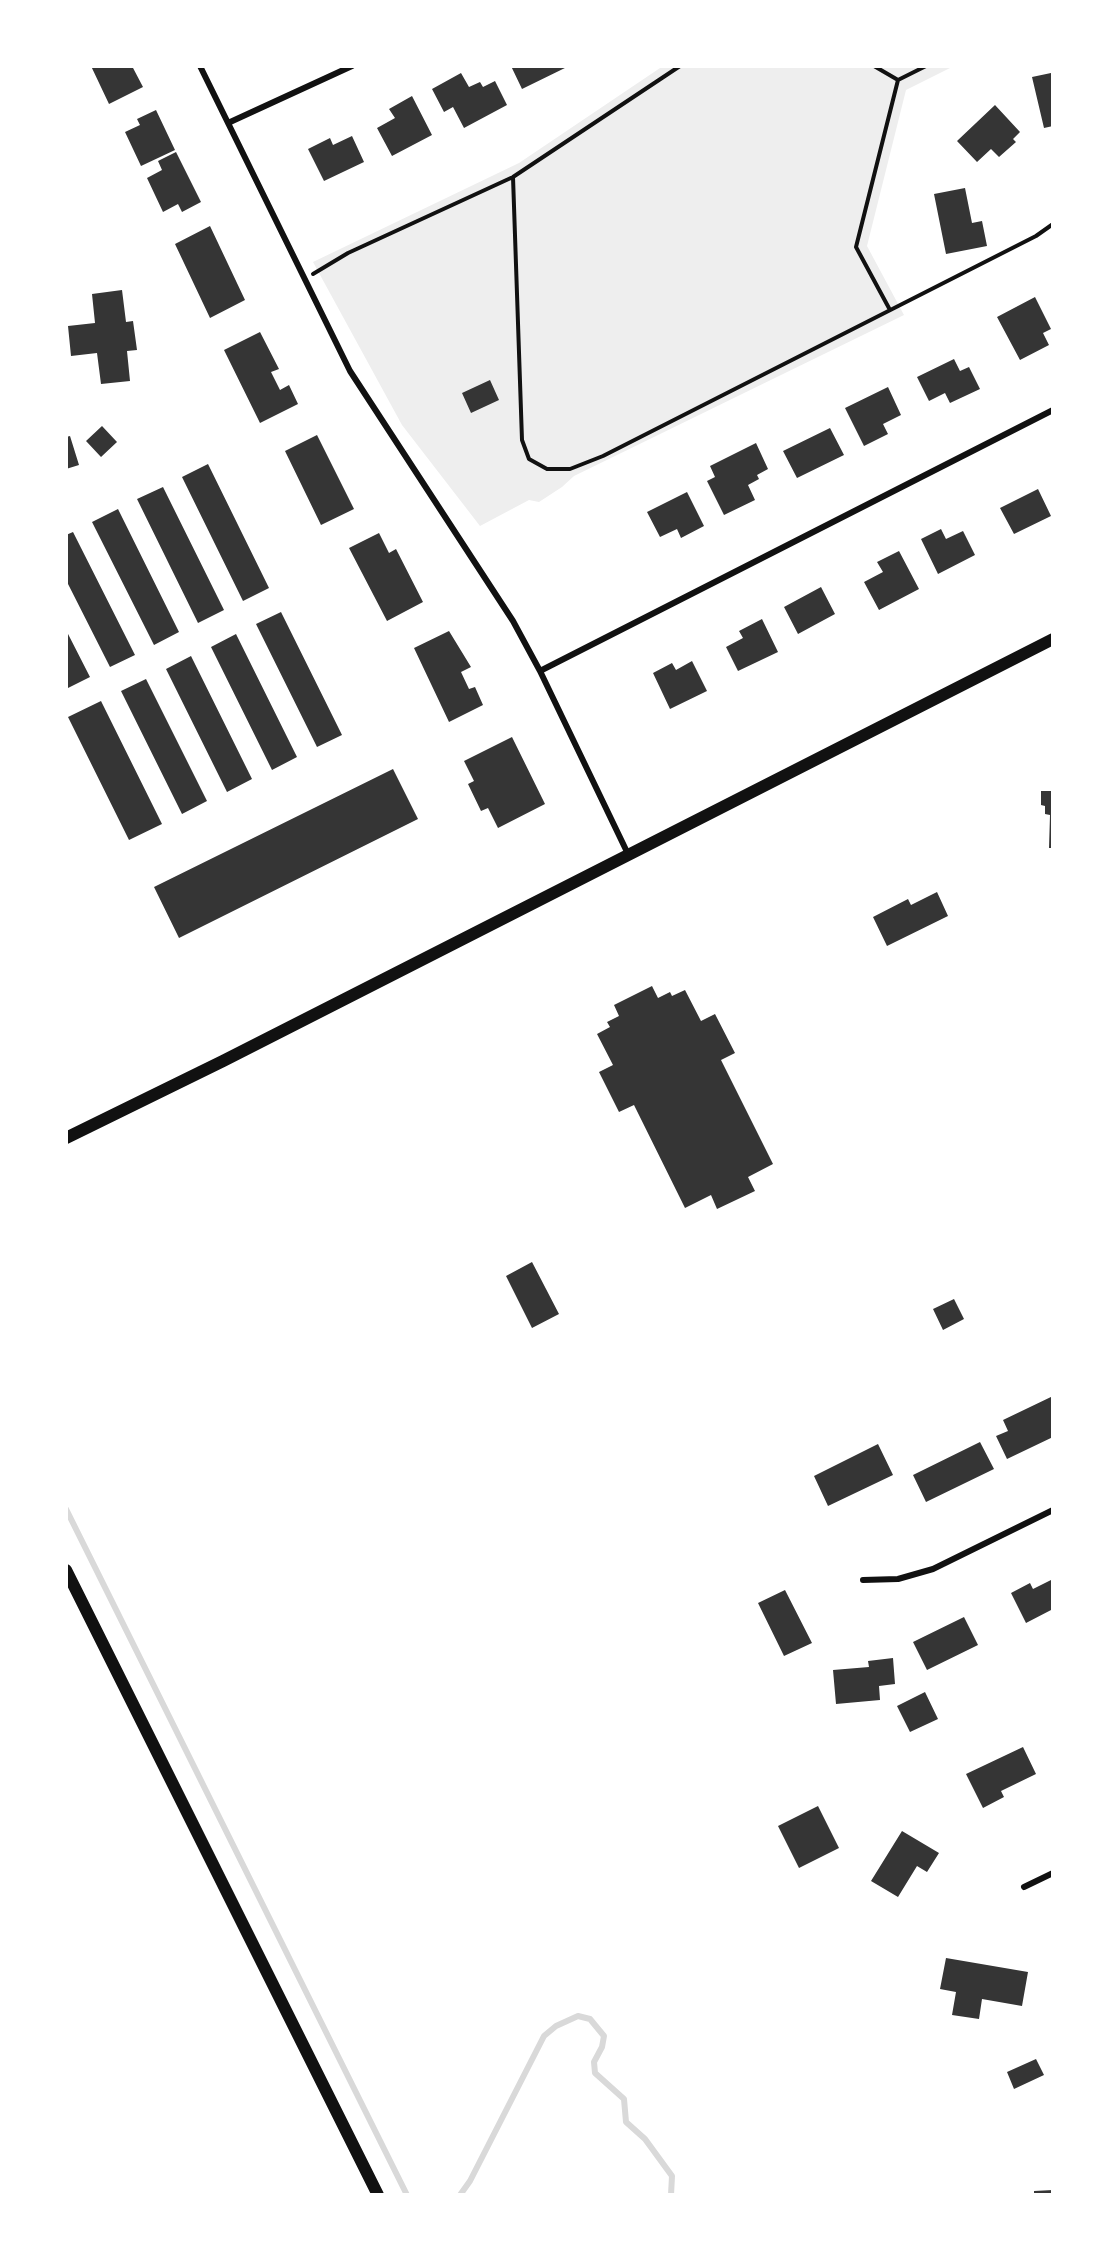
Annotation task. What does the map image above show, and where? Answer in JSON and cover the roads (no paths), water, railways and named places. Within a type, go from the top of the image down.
[{"type":"main road","points":[[66,1138],[223,1061],[1053,639]]},
{"type":"main road","points":[[66,1570],[378,2195]]},
{"type":"street","points":[[200,66],[350,371],[513,621],[540,670],[628,854]]},
{"type":"street","points":[[228,123],[352,66]]},
{"type":"street","points":[[540,670],[1053,410]]},
{"type":"street","points":[[863,1580],[898,1579],[933,1569],[1053,1510]]},
{"type":"street","points":[[1024,1887],[1053,1873]]},
{"type":"waterway","points":[[66,1509],[407,2195]]},
{"type":"waterway","points":[[460,2195],[470,2181],[544,2036],[556,2026],[578,2016],[590,2019],[604,2036],[602,2047],[594,2062],[595,2073],[624,2099],[626,2122],[645,2139],[672,2176],[671,2195]]}]
